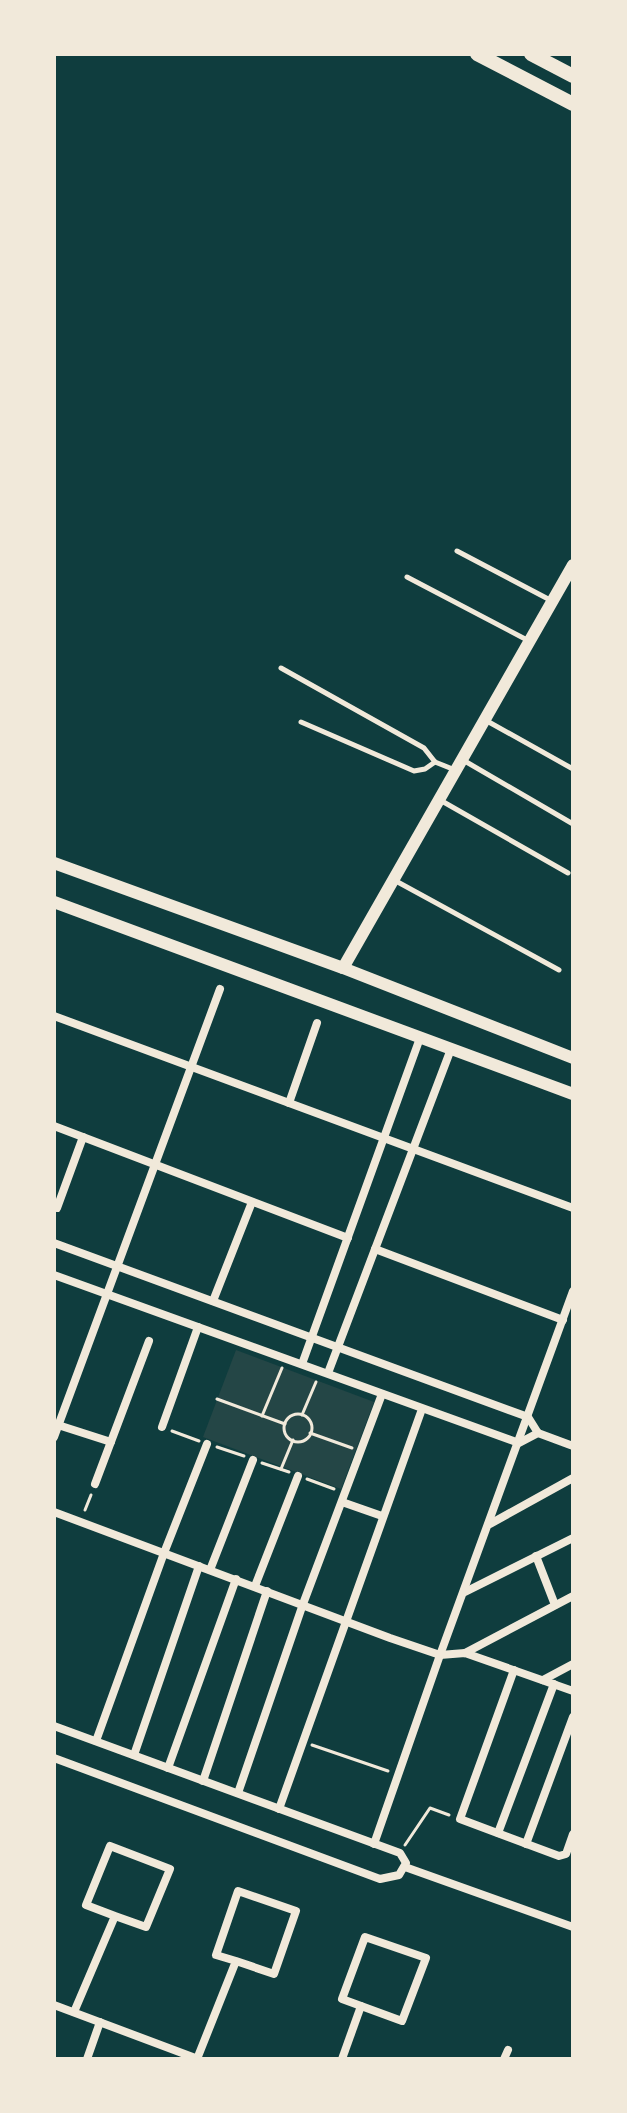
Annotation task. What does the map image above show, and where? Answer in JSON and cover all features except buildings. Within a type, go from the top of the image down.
[{"type":"main road","points":[[477,54],[573,104]]},
{"type":"main road","points":[[531,54],[573,76]]},
{"type":"main road","points":[[343,968],[573,565]]},
{"type":"main road","points":[[54,863],[343,968],[573,1058]]},
{"type":"main road","points":[[54,902],[573,1094]]},
{"type":"street","points":[[54,1437],[220,989]]},
{"type":"street","points":[[54,1016],[573,1208]]},
{"type":"street","points":[[289,1103],[317,1023]]},
{"type":"street","points":[[302,1364],[420,1038]]},
{"type":"street","points":[[324,1372],[338,1347],[451,1049]]},
{"type":"street","points":[[54,1126],[348,1238]]},
{"type":"street","points":[[57,1208],[83,1137]]},
{"type":"street","points":[[213,1301],[252,1202]]},
{"type":"street","points":[[54,1243],[528,1417],[538,1433],[573,1446]]},
{"type":"street","points":[[375,1249],[563,1320]]},
{"type":"street","points":[[54,1275],[519,1443],[538,1433]]},
{"type":"street","points":[[374,1844],[573,1291]]},
{"type":"street","points":[[162,1427],[198,1327]]},
{"type":"street","points":[[95,1484],[149,1341]]},
{"type":"street","points":[[238,1793],[303,1604],[382,1394]]},
{"type":"street","points":[[279,1809],[422,1409]]},
{"type":"street","points":[[58,1425],[111,1442]]},
{"type":"street","points":[[96,1741],[207,1444]]},
{"type":"street","points":[[210,1570],[253,1460]]},
{"type":"street","points":[[255,1586],[298,1476]]},
{"type":"street","points":[[490,1524],[573,1478]]},
{"type":"street","points":[[344,1498],[382,1516]]},
{"type":"street","points":[[54,1512],[440,1655],[465,1653],[573,1596]]},
{"type":"street","points":[[465,1592],[573,1538]]},
{"type":"street","points":[[536,1556],[555,1605]]},
{"type":"street","points":[[134,1755],[199,1566]]},
{"type":"street","points":[[168,1768],[236,1579]]},
{"type":"street","points":[[203,1781],[267,1591]]},
{"type":"street","points":[[465,1653],[573,1691]]},
{"type":"street","points":[[543,1680],[573,1664]]},
{"type":"street","points":[[514,1670],[460,1819],[563,1856],[573,1834]]},
{"type":"street","points":[[498,1833],[554,1684]]},
{"type":"street","points":[[526,1844],[573,1717]]},
{"type":"street","points":[[54,1726],[400,1853],[406,1860],[405,1867],[399,1875],[380,1879],[54,1758]]},
{"type":"street","points":[[110,1846],[170,1869],[146,1927],[115,1916],[86,1905],[110,1846]]},
{"type":"street","points":[[405,1867],[573,1927]]},
{"type":"street","points":[[238,1891],[296,1911],[274,1974],[236,1961],[216,1955],[238,1891]]},
{"type":"street","points":[[74,2012],[115,1916]]},
{"type":"street","points":[[365,1937],[426,1958],[402,2021],[361,2006],[342,1999],[365,1937]]},
{"type":"street","points":[[54,2005],[198,2059],[236,1961]]},
{"type":"street","points":[[342,2059],[361,2006]]},
{"type":"street","points":[[87,2059],[100,2022]]},
{"type":"lane","points":[[457,551],[553,601]]},
{"type":"lane","points":[[407,577],[530,642]]},
{"type":"lane","points":[[281,668],[424,748],[435,762]]},
{"type":"lane","points":[[485,720],[573,769]]},
{"type":"lane","points":[[301,722],[414,771],[425,769],[435,762],[459,765],[573,824]]},
{"type":"lane","points":[[439,800],[568,873]]},
{"type":"lane","points":[[393,879],[559,970]]},
{"type":"path","points":[[262,1416],[282,1368]]},
{"type":"path","points":[[302,1415],[324,1372]]},
{"type":"path","points":[[217,1399],[285,1424]]},
{"type":"path","points":[[293,1415],[302,1415],[311,1424],[310,1433],[304,1440],[293,1440],[285,1433],[285,1424],[293,1415]]},
{"type":"path","points":[[162,1427],[281,1469],[344,1498]]},
{"type":"path","points":[[310,1433],[356,1449]]},
{"type":"path","points":[[281,1469],[293,1440]]},
{"type":"path","points":[[80,1522],[95,1484]]},
{"type":"path","points":[[302,1742],[399,1775]]},
{"type":"path","points":[[400,1853],[430,1808],[460,1819]]},
{"type":"shaded area","points":[[236,1350],[374,1402],[341,1489],[203,1437]]}]
